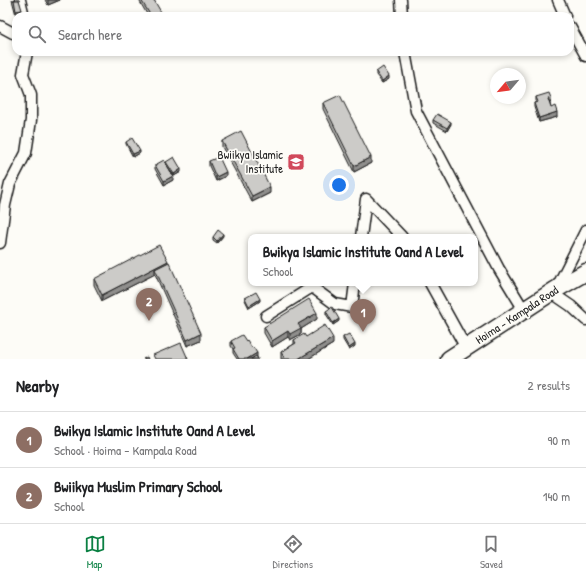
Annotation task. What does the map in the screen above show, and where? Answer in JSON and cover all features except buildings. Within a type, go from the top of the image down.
[{"type":"main road","name":"Hoima - Kampala Road","points":[[449,359],[586,272]]},
{"type":"street","points":[[20,0],[23,12]]},
{"type":"street","points":[[401,0],[402,12]]},
{"type":"street","points":[[558,0],[563,12]]},
{"type":"street","points":[[0,26],[12,32]]},
{"type":"street","points":[[574,34],[586,56]]},
{"type":"street","points":[[0,243],[5,205],[10,184],[26,153],[31,120],[31,95],[23,74],[26,56]]},
{"type":"street","points":[[406,56],[416,111],[499,269],[524,310]]},
{"type":"street","points":[[361,234],[366,199],[399,234]]},
{"type":"street","points":[[586,230],[553,292],[586,320]]},
{"type":"street","points":[[266,316],[312,287],[335,304],[352,307],[355,286]]},
{"type":"street","points":[[432,286],[466,348]]},
{"type":"place","name":"Bwiikya Islamic Institute","points":[[296,162]]},
{"type":"place","name":"Bwiikya Muslim Primary School","points":[[149,321]]},
{"type":"place","name":"Bwikya Islamic Institute Oand A Level","points":[[363,332]]}]
